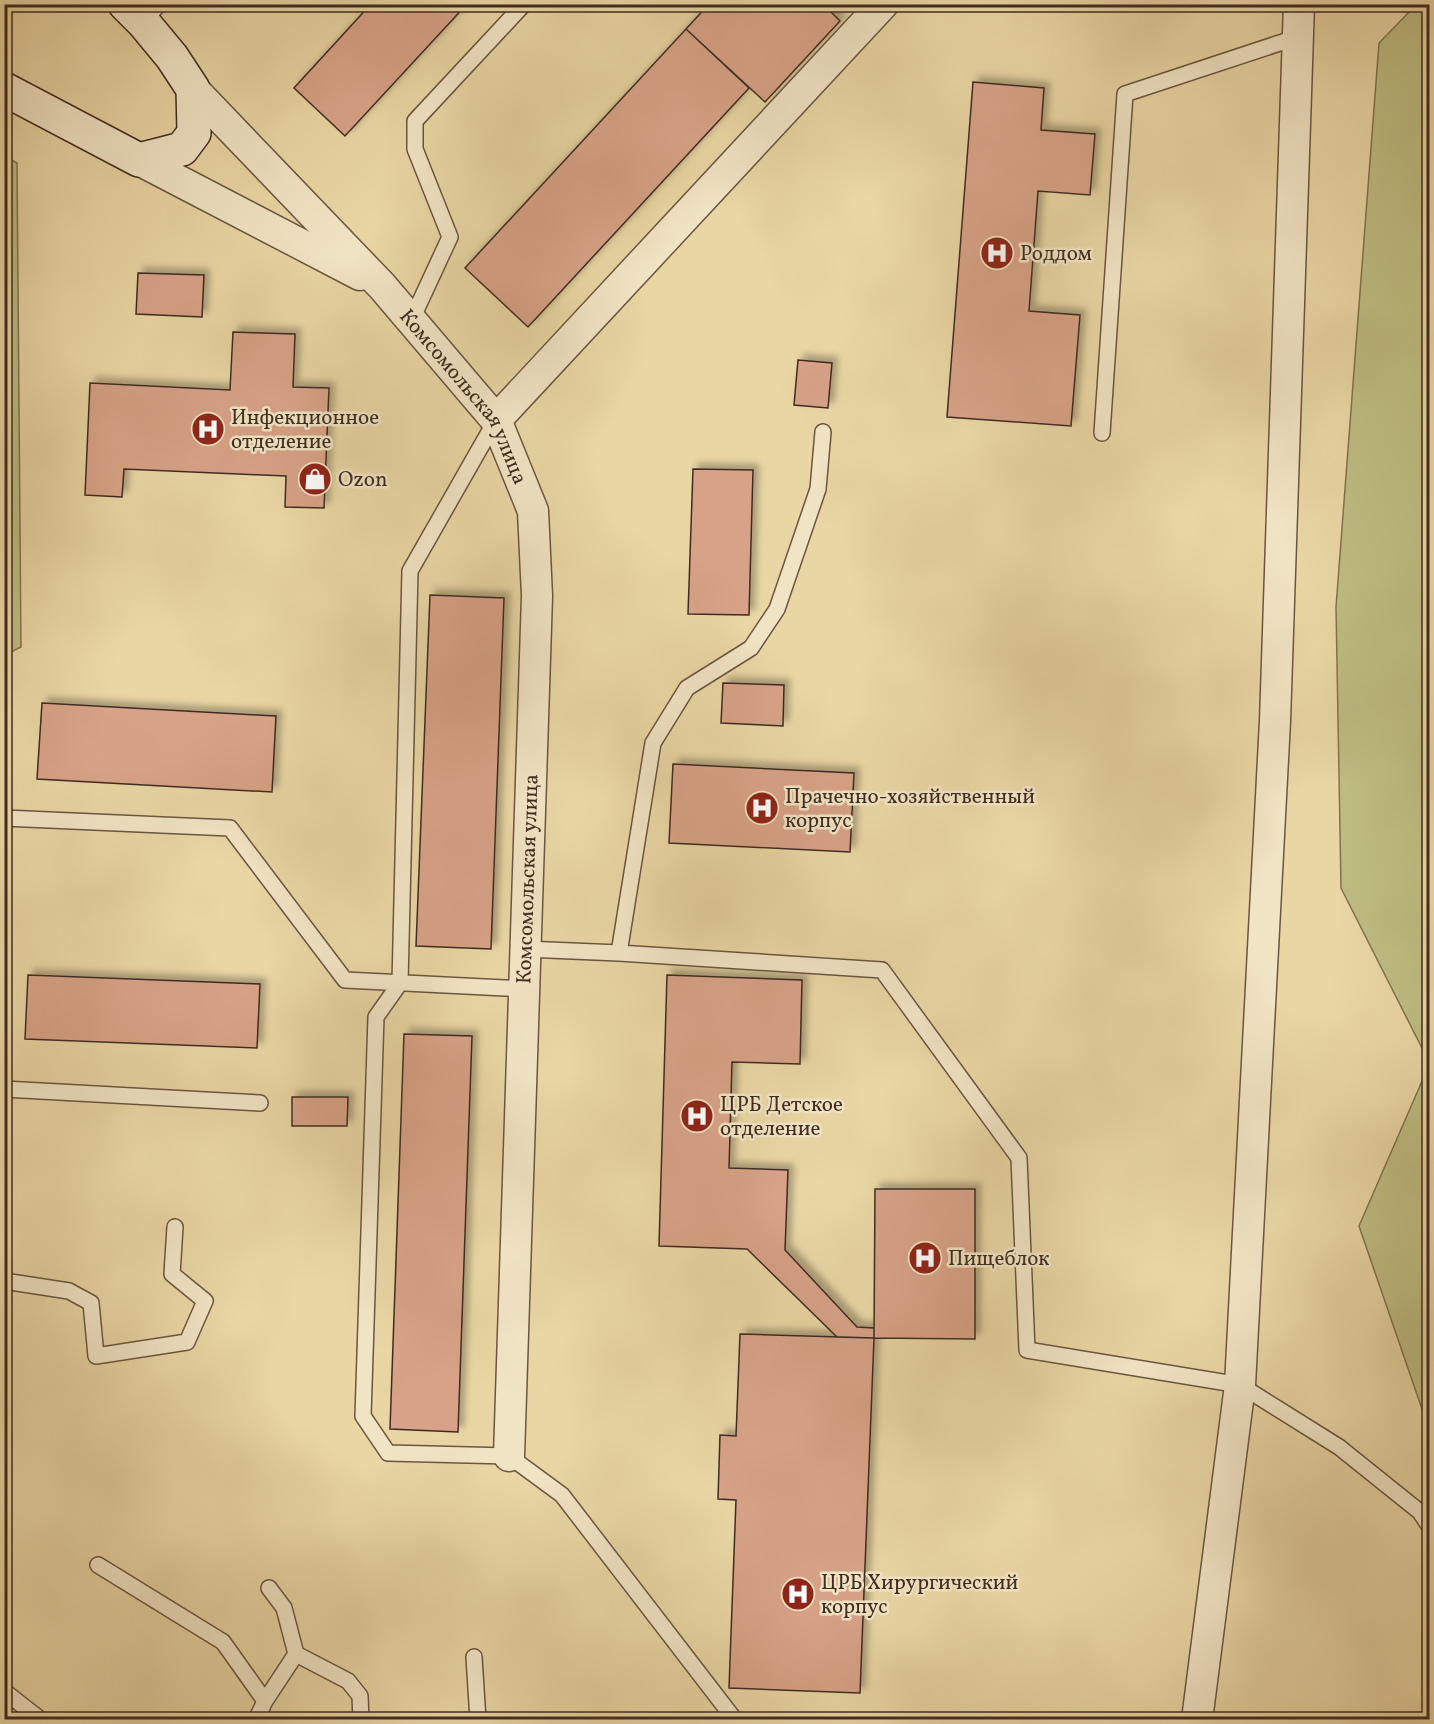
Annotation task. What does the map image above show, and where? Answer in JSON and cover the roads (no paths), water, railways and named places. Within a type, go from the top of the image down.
[{"type":"street","points":[[496,420],[884,4]]},
{"type":"street","points":[[1197,1719],[1239,1385],[1275,721],[1299,4]]},
{"type":"street","name":"Комсомольская улица","points":[[142,10],[193,89],[382,286],[496,420],[533,511],[537,596],[509,1456]]},
{"type":"street","points":[[4,88],[139,160],[182,149],[195,133],[193,89]]},
{"type":"street","name":"Комсомольская улица","points":[[139,160],[382,286]]},
{"type":"lane","points":[[412,319],[450,237],[415,149],[415,121],[524,4]]},
{"type":"lane","points":[[1102,433],[1125,94],[1298,37]]},
{"type":"lane","points":[[496,420],[410,571],[400,983],[376,1017],[363,1416],[388,1453],[509,1456],[562,1495],[735,1719]]},
{"type":"lane","points":[[619,953],[653,742],[687,688],[751,648],[777,609],[818,489],[823,432]]},
{"type":"lane","points":[[4,818],[230,828],[345,980],[524,989]]},
{"type":"lane","points":[[525,949],[882,970],[1019,1158],[1027,1350],[1239,1385],[1339,1447],[1420,1512],[1430,1527]]},
{"type":"lane","points":[[4,1089],[260,1103]]},
{"type":"lane","points":[[4,1281],[69,1291],[91,1303],[96,1356],[187,1342],[205,1302],[172,1274],[175,1227]]},
{"type":"lane","points":[[98,1565],[223,1642],[266,1701]]},
{"type":"lane","points":[[256,1719],[296,1654],[284,1608],[269,1588]]},
{"type":"lane","points":[[296,1654],[348,1681],[360,1696],[361,1719]]},
{"type":"lane","points":[[474,1657],[478,1719]]},
{"type":"lane","points":[[4,1691],[41,1719]]},
{"type":"place","name":"Роддом","points":[[997,253]]},
{"type":"place","name":"Инфекционное отделение","points":[[208,429]]},
{"type":"place","name":"Ozon","points":[[315,479]]},
{"type":"place","name":"Прачечно-хозяйственный корпус","points":[[762,808]]},
{"type":"place","name":"ЦРБ Детское отделение","points":[[697,1116]]},
{"type":"place","name":"Пищеблок","points":[[925,1258]]},
{"type":"place","name":"ЦРБ Хирургический корпус","points":[[798,1594]]}]
